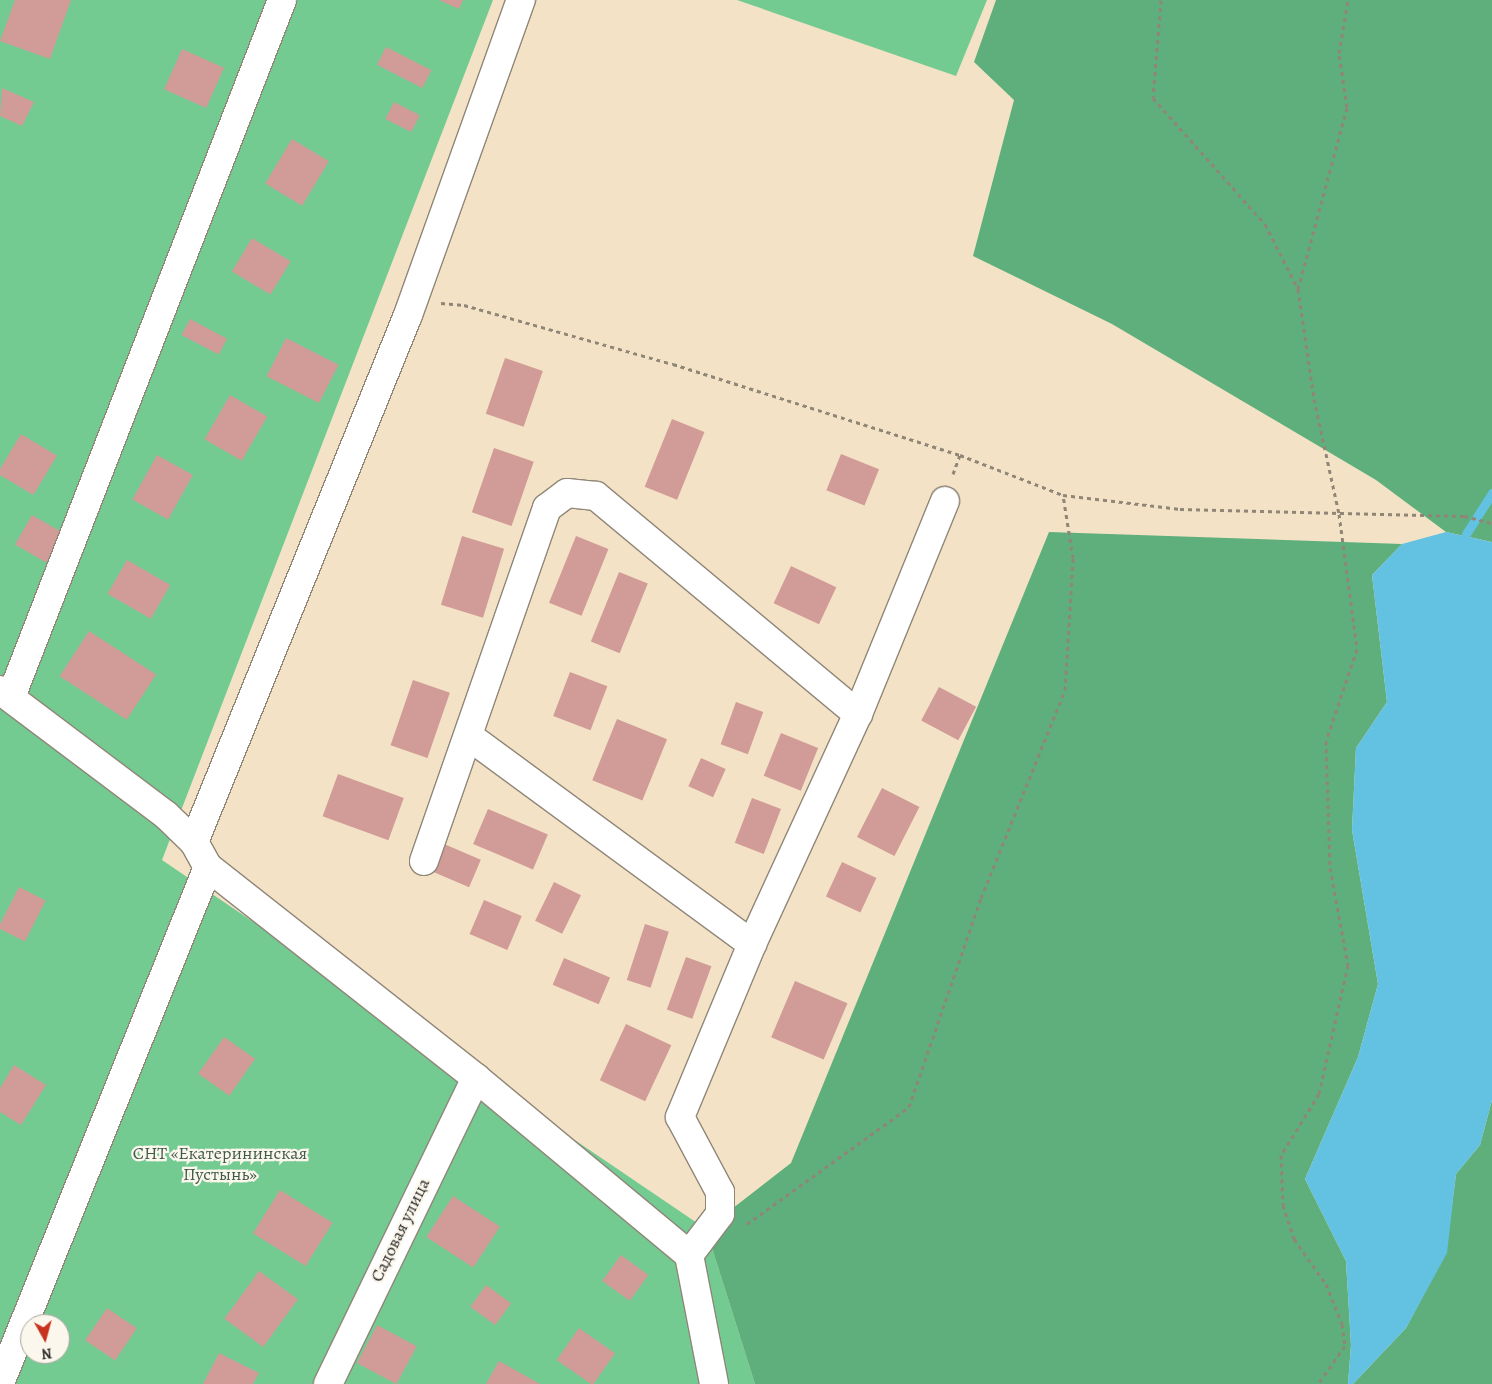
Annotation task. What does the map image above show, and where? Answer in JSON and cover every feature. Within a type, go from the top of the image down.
[{"type":"street","points":[[282,0],[6,694],[166,814],[194,842],[208,867],[476,1078],[689,1255],[714,1384]]},
{"type":"street","points":[[194,842],[408,315],[521,0]]},
{"type":"street","points":[[424,861],[470,737],[547,508],[567,493],[596,496],[858,714]]},
{"type":"street","points":[[689,1255],[720,1214],[720,1192],[680,1117],[752,944],[858,714],[945,501]]},
{"type":"street","points":[[470,737],[752,944]]},
{"type":"street","points":[[0,1383],[208,867]]},
{"type":"street","name":"Садовая улица","points":[[328,1384],[476,1078]]},
{"type":"path","points":[[1161,0],[1153,98],[1265,224],[1298,289],[1314,399],[1339,514],[1357,648],[1326,741],[1330,868],[1348,965],[1319,1094],[1280,1155],[1283,1205],[1294,1239],[1326,1284],[1342,1324],[1345,1346],[1318,1384]]},
{"type":"path","points":[[1298,289],[1347,107],[1339,53],[1348,0]]},
{"type":"path","points":[[408,315],[430,303],[464,305],[691,369],[960,455],[1063,495],[1180,509],[1464,516],[1491,523]]},
{"type":"path","points":[[744,1226],[909,1107],[981,898],[1065,690],[1073,558],[1063,495]]},
{"type":"green space","name":"СНТ «Екатерининская Пустынь»","points":[[0,0],[493,0],[162,860],[706,1229],[755,1384],[0,1384]]},
{"type":"green space","points":[[737,0],[987,0],[956,76]]},
{"type":"green space","points":[[996,0],[1492,0],[1492,542],[1446,532],[1376,480],[1112,324],[973,256],[1014,100],[974,62]]},
{"type":"green space","points":[[1049,532],[1402,544],[1372,575],[1387,702],[1356,748],[1352,830],[1378,984],[1358,1057],[1305,1179],[1346,1261],[1351,1345],[1348,1384],[755,1384],[706,1229],[791,1163]]},
{"type":"green space","points":[[1492,1100],[1492,1384],[1353,1384],[1406,1328],[1446,1253],[1456,1174],[1480,1145]]},
{"type":"water","points":[[1446,532],[1492,542],[1492,1100],[1480,1145],[1456,1174],[1447,1253],[1406,1328],[1353,1384],[1348,1384],[1351,1345],[1346,1261],[1305,1179],[1358,1057],[1378,984],[1352,830],[1356,748],[1387,702],[1372,575],[1402,544]]},
{"type":"building","points":[[15,0],[71,0],[50,59],[0,41]]},
{"type":"building","points":[[439,0],[463,0],[459,9]]},
{"type":"building","points":[[386,47],[431,70],[422,88],[377,65]]},
{"type":"building","points":[[182,49],[224,68],[206,108],[164,89]]},
{"type":"building","points":[[2,88],[34,102],[22,126],[0,116]]},
{"type":"building","points":[[394,102],[420,115],[411,132],[385,119]]},
{"type":"building","points":[[292,139],[329,161],[302,206],[265,184]]},
{"type":"building","points":[[252,238],[291,261],[270,295],[232,271]]},
{"type":"building","points":[[190,319],[227,339],[219,355],[182,335]]},
{"type":"building","points":[[286,338],[339,365],[319,403],[266,376]]},
{"type":"building","points":[[505,358],[543,371],[524,427],[486,414]]},
{"type":"building","points":[[230,395],[267,416],[242,461],[204,439]]},
{"type":"building","points":[[672,419],[704,432],[677,500],[645,487]]},
{"type":"building","points":[[21,434],[57,456],[33,495],[0,475],[0,469]]},
{"type":"building","points":[[494,448],[534,462],[512,526],[472,512]]},
{"type":"building","points":[[841,454],[879,469],[864,506],[826,490]]},
{"type":"building","points":[[157,455],[193,475],[168,519],[132,500]]},
{"type":"building","points":[[32,515],[63,533],[46,562],[15,544]]},
{"type":"building","points":[[462,536],[504,549],[483,618],[441,605]]},
{"type":"building","points":[[576,536],[608,549],[581,616],[549,603]]},
{"type":"building","points":[[127,560],[170,585],[151,619],[107,594]]},
{"type":"building","points":[[791,566],[836,587],[819,624],[774,603]]},
{"type":"building","points":[[619,572],[648,584],[620,653],[591,642]]},
{"type":"building","points":[[89,631],[156,675],[127,720],[60,676]]},
{"type":"building","points":[[570,672],[607,686],[590,730],[553,716]]},
{"type":"building","points":[[413,680],[450,693],[427,758],[391,745]]},
{"type":"building","points":[[939,687],[976,707],[958,740],[921,721]]},
{"type":"building","points":[[736,702],[763,712],[748,754],[721,744]]},
{"type":"building","points":[[617,719],[667,739],[642,800],[592,780]]},
{"type":"building","points":[[781,733],[818,748],[801,791],[764,776]]},
{"type":"building","points":[[701,758],[726,769],[713,797],[688,786]]},
{"type":"building","points":[[338,774],[404,798],[388,840],[323,816]]},
{"type":"building","points":[[882,788],[919,807],[894,856],[857,837]]},
{"type":"building","points":[[752,798],[781,809],[764,854],[735,843]]},
{"type":"building","points":[[488,809],[548,834],[533,869],[473,844]]},
{"type":"building","points":[[444,844],[481,860],[469,887],[432,872]]},
{"type":"building","points":[[842,862],[876,878],[860,912],[826,896]]},
{"type":"building","points":[[554,882],[581,895],[562,934],[535,921]]},
{"type":"building","points":[[19,887],[46,901],[25,942],[0,929],[0,924]]},
{"type":"building","points":[[484,900],[522,916],[507,950],[470,934]]},
{"type":"building","points":[[645,924],[669,932],[651,988],[627,980]]},
{"type":"building","points":[[686,957],[711,966],[692,1019],[667,1010]]},
{"type":"building","points":[[564,958],[610,978],[599,1004],[553,985]]},
{"type":"building","points":[[795,981],[847,1003],[824,1059],[771,1037]]},
{"type":"building","points":[[626,1024],[671,1045],[645,1101],[600,1080]]},
{"type":"building","points":[[224,1037],[255,1059],[229,1096],[198,1074]]},
{"type":"building","points":[[14,1065],[46,1085],[21,1125],[0,1112],[0,1088]]},
{"type":"building","points":[[280,1190],[333,1223],[306,1266],[253,1233]]},
{"type":"building","points":[[453,1196],[500,1226],[473,1268],[426,1237]]},
{"type":"building","points":[[621,1255],[649,1275],[630,1301],[602,1281]]},
{"type":"building","points":[[259,1271],[298,1299],[263,1347],[224,1319]]},
{"type":"building","points":[[486,1285],[511,1303],[495,1325],[470,1307]]},
{"type":"building","points":[[107,1308],[137,1328],[115,1360],[85,1340]]},
{"type":"building","points":[[377,1325],[417,1346],[397,1384],[357,1363]]},
{"type":"building","points":[[579,1328],[615,1353],[594,1384],[557,1360]]},
{"type":"building","points":[[219,1353],[259,1373],[253,1384],[203,1384]]},
{"type":"building","points":[[499,1361],[540,1384],[486,1384]]},
{"type":"waterway","points":[[1466,534],[1492,493]]}]
